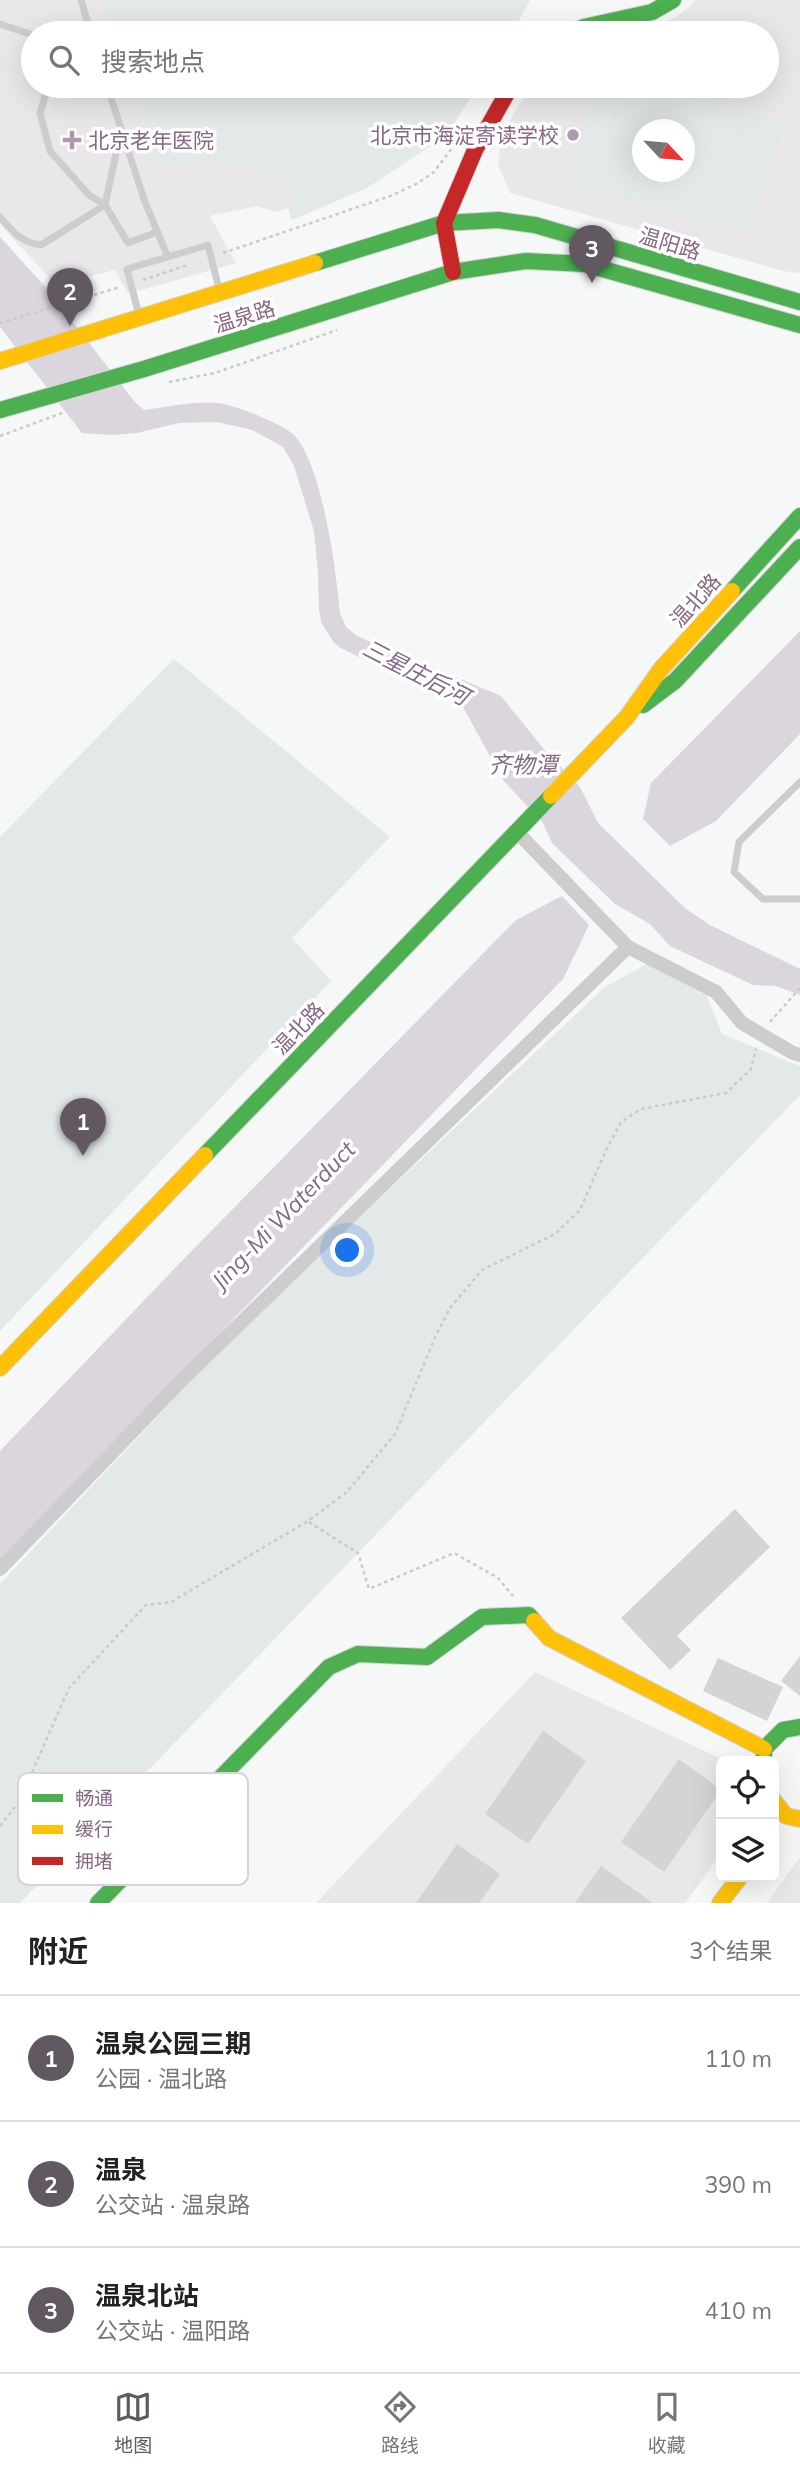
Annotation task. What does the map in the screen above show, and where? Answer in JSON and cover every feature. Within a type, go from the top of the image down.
[{"type":"main road","points":[[611,21],[652,12],[673,0]]},
{"type":"main road","points":[[453,272],[444,223],[475,150],[504,98]]},
{"type":"main road","name":"温阳路","points":[[444,223],[498,220],[535,225],[800,302]]},
{"type":"main road","name":"温泉路","points":[[0,360],[444,223]]},
{"type":"main road","name":"温阳路","points":[[453,272],[526,261],[585,264],[800,325]]},
{"type":"main road","name":"温泉路","points":[[5,409],[144,369],[453,272]]},
{"type":"main road","name":"温北路","points":[[627,717],[661,669],[800,516]]},
{"type":"main road","name":"温北路","points":[[0,1368],[581,764],[627,717],[675,681],[800,547]]},
{"type":"main road","points":[[225,1773],[329,1667],[358,1654],[427,1657],[482,1617],[529,1615],[549,1639],[764,1755],[783,1730],[800,1727]]},
{"type":"main road","points":[[779,1805],[793,1818]]},
{"type":"main road","points":[[720,1903],[736,1882]]},
{"type":"main road","points":[[98,1903],[116,1885]]},
{"type":"street","points":[[516,831],[628,947],[716,992],[742,1023],[800,1055]]},
{"type":"street","points":[[0,1569],[185,1377],[628,947]]},
{"type":"lane","points":[[81,0],[87,21]]},
{"type":"lane","points":[[0,24],[21,31]]},
{"type":"lane","points":[[44,98],[40,113],[50,151],[89,195],[105,205],[128,243],[158,232]]},
{"type":"lane","points":[[111,98],[145,202],[167,255]]},
{"type":"lane","points":[[0,217],[16,235],[29,244],[41,246],[105,205],[121,130]]},
{"type":"lane","points":[[139,316],[127,269],[167,255],[208,245],[220,293]]},
{"type":"lane","points":[[800,782],[739,842],[734,872],[763,899],[800,899]]},
{"type":"path","points":[[0,323],[131,284],[393,195],[434,172],[460,139]]},
{"type":"path","points":[[0,436],[15,429]]},
{"type":"path","points":[[780,1011],[800,988]]},
{"type":"path","points":[[32,1773],[69,1688],[146,1605],[171,1602],[308,1521],[347,1492],[395,1434],[450,1308],[482,1270],[555,1234],[580,1210],[621,1122],[641,1110],[726,1093],[751,1069],[759,1034]]},
{"type":"path","points":[[308,1521],[358,1553],[369,1589],[454,1553],[498,1578],[529,1615]]},
{"type":"path","points":[[0,1826],[18,1803]]},
{"type":"shaded area","name":"北京老年医院","points":[[0,0],[102,0],[109,21],[21,21],[21,98],[136,98],[143,116],[147,170],[187,164],[219,163],[248,167],[276,178],[297,191],[296,201],[277,212],[257,206],[210,216],[236,263],[128,294],[115,270],[55,284],[0,224]]},
{"type":"shaded area","points":[[102,0],[530,0],[519,21],[109,21]]},
{"type":"shaded area","name":"北京市海淀寄读学校","points":[[695,0],[800,0],[800,273],[783,271],[510,193],[498,165],[501,141],[524,98],[779,98],[779,21],[669,21]]},
{"type":"shaded area","points":[[136,98],[470,98],[446,136],[367,188],[292,220],[288,208],[296,201],[297,191],[278,180],[242,167],[207,164],[147,170],[143,116]]},
{"type":"shaded area","points":[[592,98],[697,98],[783,122],[750,235],[567,183]]},
{"type":"shaded area","points":[[174,659],[390,837],[292,938],[331,981],[0,1331],[0,837]]},
{"type":"shaded area","points":[[647,964],[707,996],[722,1034],[800,1066],[800,1095],[145,1773],[18,1773],[18,1885],[37,1885],[20,1903],[0,1903],[0,1584],[236,1333],[605,987]]},
{"type":"shaded area","points":[[535,1672],[716,1756],[716,1861],[685,1903],[316,1903]]},
{"type":"shaded area","points":[[800,1857],[800,1903],[767,1903]]},
{"type":"water","name":"齐物潭","points":[[0,237],[48,290],[134,401],[144,410],[218,403],[260,416],[296,437],[314,473],[321,496],[340,613],[346,627],[357,636],[501,696],[543,748],[580,787],[598,823],[686,909],[710,925],[800,969],[800,995],[776,986],[753,985],[670,946],[650,924],[615,904],[552,843],[543,823],[503,780],[463,707],[436,689],[371,663],[334,643],[321,622],[314,531],[294,466],[283,447],[252,430],[217,422],[179,423],[137,433],[113,435],[82,433],[0,327]]},
{"type":"water","points":[[800,631],[800,734],[716,821],[670,846],[643,819],[651,783]]},
{"type":"water","name":"Jing-Mi Waterduct","points":[[562,896],[589,925],[563,979],[0,1560],[0,1451],[516,920]]},
{"type":"building","points":[[735,1509],[770,1547],[677,1636],[691,1650],[670,1670],[621,1618]]},
{"type":"building","points":[[800,1656],[800,1696],[781,1681]]},
{"type":"building","points":[[718,1658],[783,1687],[767,1721],[703,1691]]},
{"type":"building","points":[[543,1731],[586,1761],[528,1844],[485,1814]]},
{"type":"building","points":[[679,1759],[716,1786],[716,1797],[664,1872],[621,1842]]},
{"type":"building","points":[[457,1844],[500,1874],[479,1903],[416,1903]]},
{"type":"building","points":[[601,1866],[653,1903],[575,1903]]},
{"type":"traffic: fast","points":[[611,21],[652,12],[673,0]]},
{"type":"traffic: fast","points":[[315,263],[444,223],[498,220],[535,225],[800,302]]},
{"type":"traffic: fast","points":[[0,410],[144,369],[453,272],[526,261],[585,264],[800,325]]},
{"type":"traffic: fast","points":[[732,591],[800,516]]},
{"type":"traffic: fast","points":[[643,705],[675,681],[800,547]]},
{"type":"traffic: fast","points":[[205,1155],[551,796]]},
{"type":"traffic: fast","points":[[225,1773],[329,1667],[358,1654],[427,1657],[482,1617],[529,1615],[534,1621]]},
{"type":"traffic: fast","points":[[764,1756],[764,1749],[783,1730],[800,1727]]},
{"type":"traffic: fast","points":[[98,1903],[116,1885]]},
{"type":"traffic: slow","points":[[0,361],[315,263]]},
{"type":"traffic: slow","points":[[551,796],[627,717],[661,669],[732,591]]},
{"type":"traffic: slow","points":[[0,1368],[205,1155]]},
{"type":"traffic: slow","points":[[534,1621],[549,1638],[764,1749]]},
{"type":"traffic: slow","points":[[779,1807],[786,1816],[800,1819]]},
{"type":"traffic: slow","points":[[720,1903],[736,1882]]},
{"type":"traffic: jam","points":[[453,272],[444,223],[475,150],[504,98]]},
{"type":"place","name":"北京市海淀寄读学校","points":[[573,135]]},
{"type":"place","name":"北京老年医院","points":[[72,140]]},
{"type":"place","name":"温泉北站","points":[[592,283]]},
{"type":"place","name":"温泉","points":[[70,326]]},
{"type":"place","name":"温泉公园三期","points":[[83,1156]]},
{"type":"water label","name":"三星庄后河","points":[[416,672]]}]
